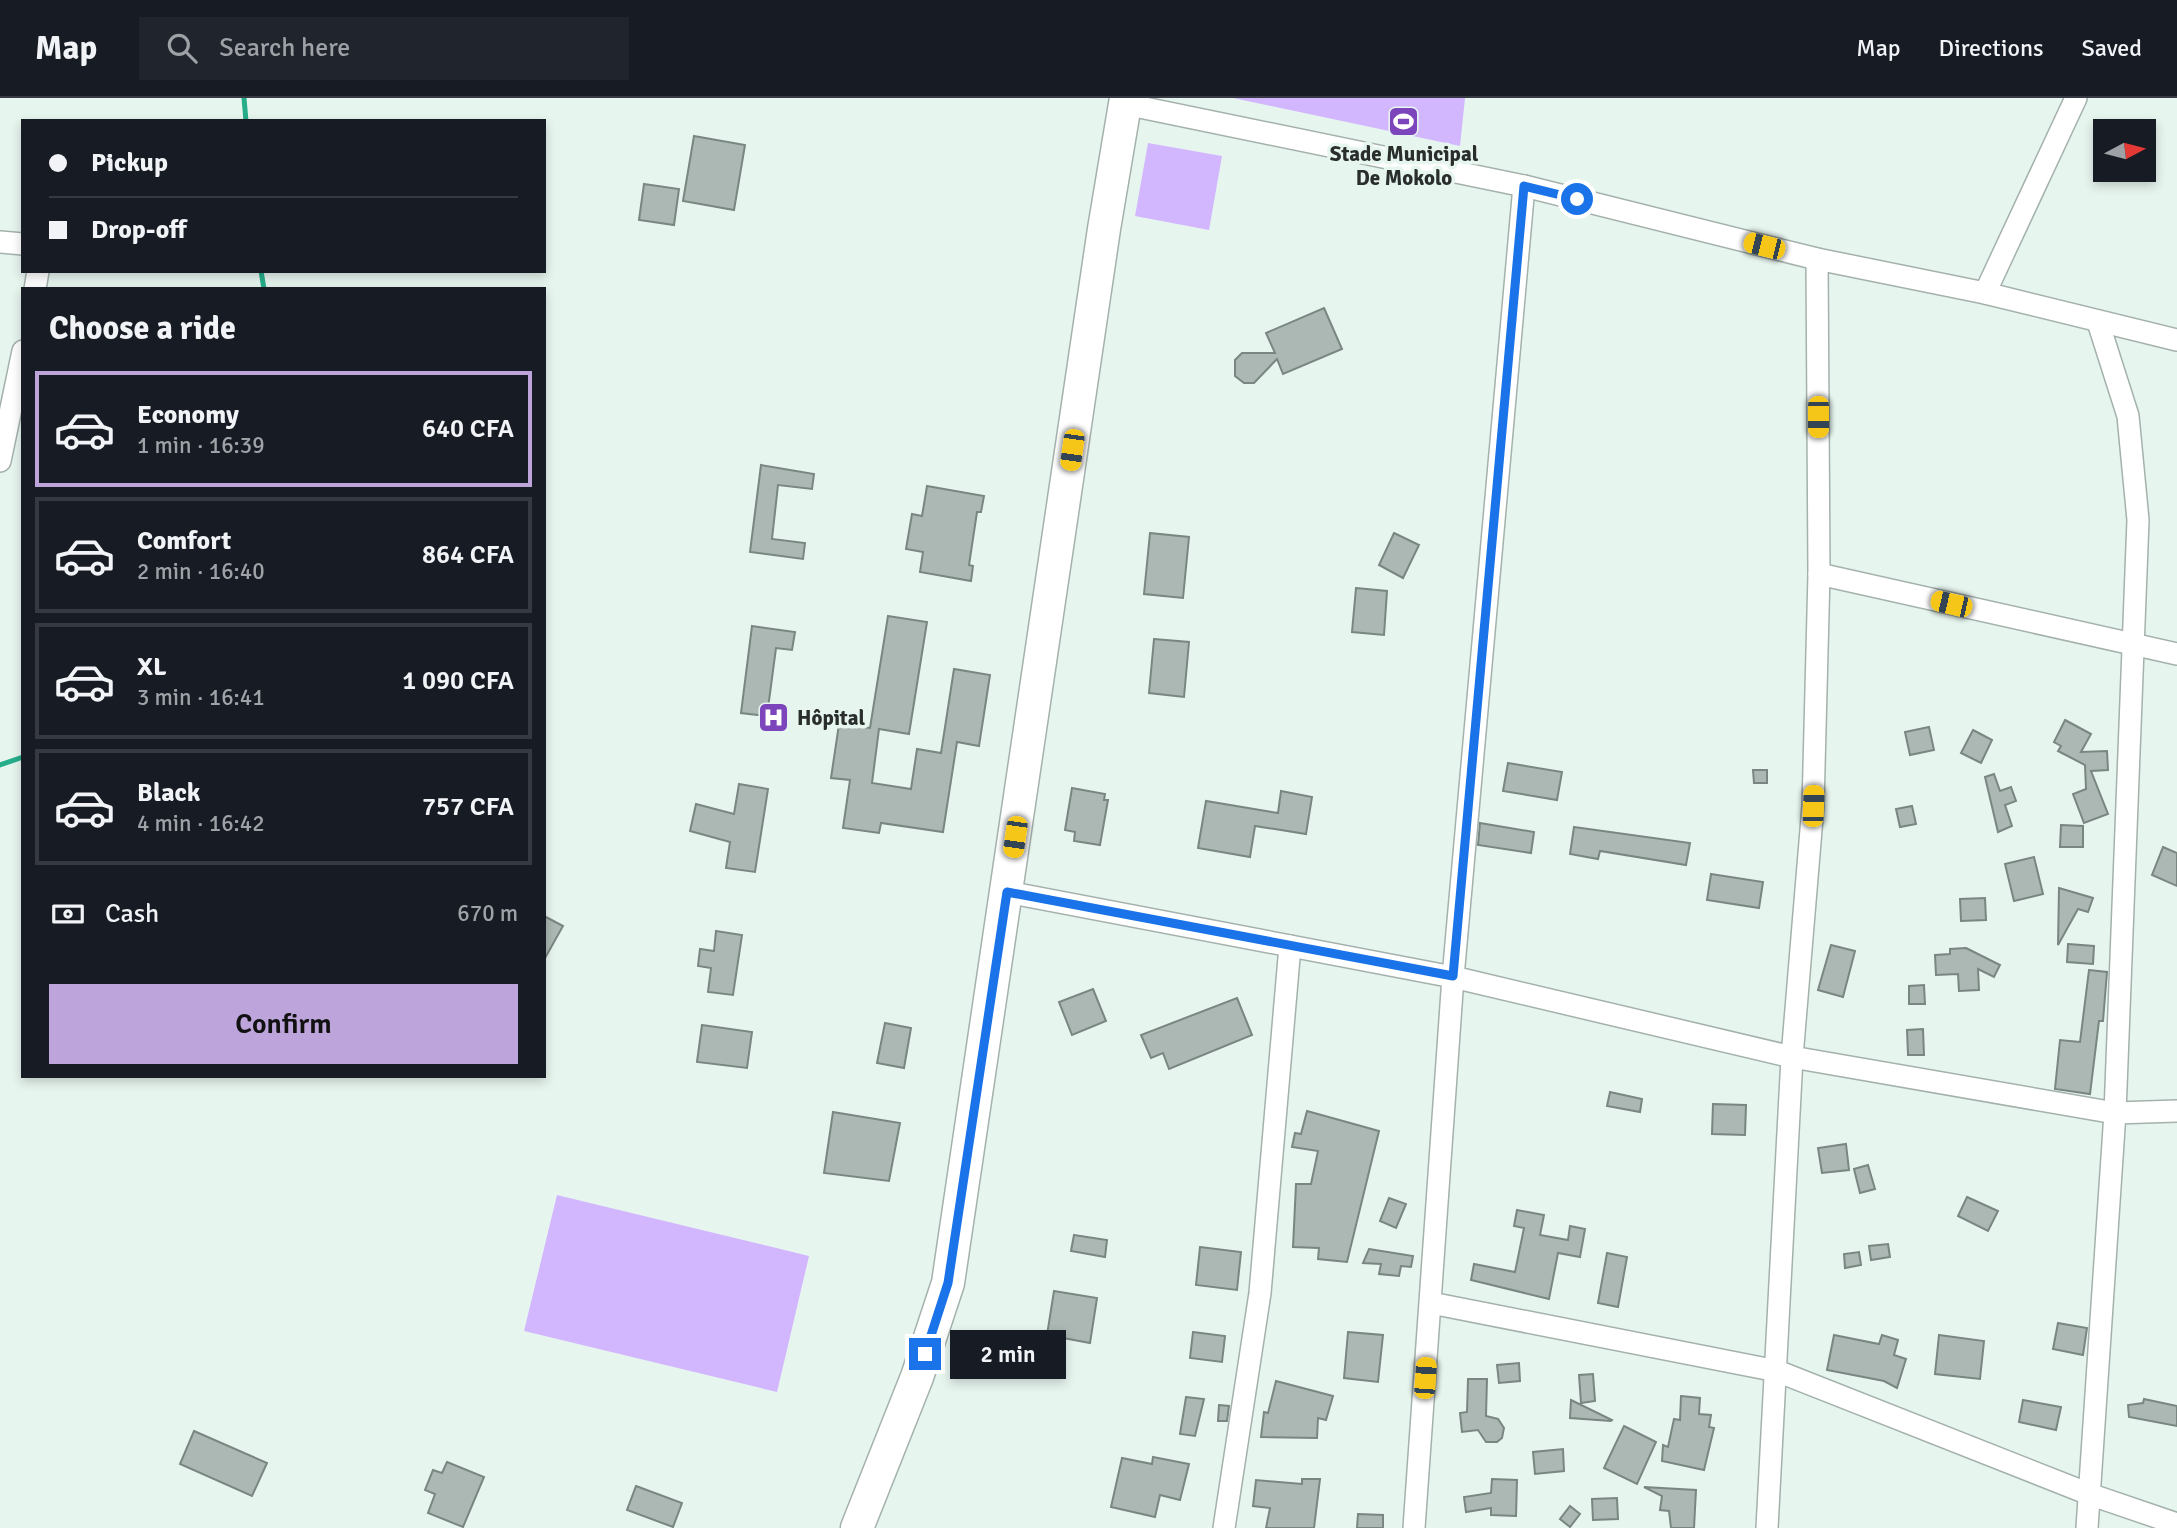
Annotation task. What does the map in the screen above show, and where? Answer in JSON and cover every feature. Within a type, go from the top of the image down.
[{"type":"main road","points":[[858,1528],[917,1377],[948,1283],[1102,243],[1126,101]]},
{"type":"street","points":[[1985,293],[2076,98]]},
{"type":"street","points":[[1126,101],[1524,186],[1817,259],[1985,293],[2177,340]]},
{"type":"street","points":[[1414,1528],[1453,976],[1524,186]]},
{"type":"street","points":[[0,242],[21,244]]},
{"type":"street","points":[[1767,1528],[1792,1057],[1813,806],[1819,574],[1817,259]]},
{"type":"street","points":[[2087,1528],[2115,1114],[2138,520],[2135,458],[2129,416],[2098,322]]},
{"type":"street","points":[[0,461],[21,361]]},
{"type":"street","points":[[1819,574],[2177,654]]},
{"type":"street","points":[[1007,892],[1453,976],[1792,1057],[2115,1114],[2177,1111]]},
{"type":"street","points":[[1224,1528],[1260,1293],[1290,946]]},
{"type":"street","points":[[1431,1303],[1777,1371],[2089,1494],[2177,1524]]},
{"type":"shaded area","name":"Stade Municipal De Mokolo","points":[[1233,98],[1465,98],[1460,146]]},
{"type":"shaded area","points":[[1148,143],[1222,156],[1209,230],[1135,216]]},
{"type":"shaded area","points":[[557,1195],[809,1256],[777,1392],[524,1331]]},
{"type":"building","points":[[694,136],[745,145],[734,210],[683,201]]},
{"type":"building","points":[[644,184],[679,189],[674,225],[639,220]]},
{"type":"building","points":[[1324,308],[1342,349],[1283,374],[1277,359],[1254,383],[1244,383],[1235,376],[1235,360],[1242,353],[1275,353],[1266,333]]},
{"type":"building","points":[[761,465],[814,474],[812,489],[778,485],[772,539],[805,543],[803,559],[750,552]]},
{"type":"building","points":[[927,486],[984,496],[981,512],[977,512],[969,565],[973,566],[971,581],[920,572],[923,552],[906,549],[912,514],[922,516]]},
{"type":"building","points":[[1150,533],[1189,537],[1183,598],[1144,594]]},
{"type":"building","points":[[1394,533],[1419,545],[1403,578],[1379,565]]},
{"type":"building","points":[[1356,588],[1387,591],[1384,635],[1352,632]]},
{"type":"building","points":[[888,616],[927,622],[909,734],[879,729],[872,783],[911,789],[917,749],[941,753],[954,669],[990,675],[979,746],[957,742],[943,832],[881,823],[879,833],[843,828],[850,780],[831,778],[839,724],[870,728]]},
{"type":"building","points":[[752,626],[795,632],[792,650],[776,648],[767,716],[741,713]]},
{"type":"building","points":[[1154,639],[1189,642],[1184,697],[1149,693]]},
{"type":"building","points":[[2065,720],[2091,734],[2081,752],[2107,751],[2108,770],[2091,771],[2108,814],[2084,823],[2073,794],[2086,789],[2085,765],[2058,751],[2061,746],[2054,742]]},
{"type":"building","points":[[1929,727],[1934,750],[1910,755],[1905,732]]},
{"type":"building","points":[[1973,730],[1992,740],[1981,763],[1961,753]]},
{"type":"building","points":[[1508,763],[1562,772],[1557,800],[1503,791]]},
{"type":"building","points":[[1753,770],[1767,770],[1767,783],[1754,783]]},
{"type":"building","points":[[1994,774],[2000,791],[2011,787],[2016,801],[2005,805],[2012,826],[1998,832],[1985,777]]},
{"type":"building","points":[[739,784],[768,789],[755,872],[726,868],[730,842],[690,831],[696,804],[734,814]]},
{"type":"building","points":[[1072,788],[1105,794],[1104,800],[1108,800],[1100,845],[1074,841],[1075,832],[1065,830]]},
{"type":"building","points":[[1281,791],[1312,797],[1306,834],[1255,826],[1250,857],[1198,848],[1206,801],[1278,813]]},
{"type":"building","points":[[1912,806],[1916,824],[1900,827],[1896,809]]},
{"type":"building","points":[[1480,823],[1534,832],[1531,853],[1478,845]]},
{"type":"building","points":[[2061,825],[2083,826],[2083,847],[2060,847]]},
{"type":"building","points":[[1574,827],[1690,843],[1686,865],[1600,851],[1598,859],[1570,854]]},
{"type":"building","points":[[2163,847],[2177,853],[2177,886],[2152,875]]},
{"type":"building","points":[[2034,857],[2043,894],[2014,901],[2005,864]]},
{"type":"building","points":[[1711,874],[1763,882],[1759,908],[1707,900]]},
{"type":"building","points":[[2059,888],[2093,898],[2088,912],[2078,909],[2058,945]]},
{"type":"building","points":[[1985,898],[1986,920],[1961,921],[1960,899]]},
{"type":"building","points":[[546,917],[563,926],[546,956]]},
{"type":"building","points":[[716,931],[742,935],[733,995],[708,992],[711,968],[698,966],[700,949],[714,951]]},
{"type":"building","points":[[2068,944],[2094,946],[2093,964],[2067,962]]},
{"type":"building","points":[[1831,945],[1855,951],[1843,997],[1818,990]]},
{"type":"building","points":[[1966,948],[2000,965],[1994,977],[1978,969],[1979,990],[1959,991],[1958,974],[1936,975],[1935,955],[1950,954],[1950,949]]},
{"type":"building","points":[[2089,970],[2107,972],[2103,1021],[2099,1021],[2090,1094],[2055,1089],[2060,1040],[2080,1042]]},
{"type":"building","points":[[1924,985],[1925,1004],[1909,1004],[1909,986]]},
{"type":"building","points":[[1093,989],[1106,1021],[1072,1035],[1059,1002]]},
{"type":"building","points":[[1237,998],[1252,1035],[1169,1069],[1163,1053],[1151,1058],[1141,1035]]},
{"type":"building","points":[[885,1023],[911,1028],[904,1068],[877,1063]]},
{"type":"building","points":[[702,1025],[752,1032],[747,1068],[697,1062]]},
{"type":"building","points":[[1923,1029],[1924,1055],[1908,1055],[1907,1030]]},
{"type":"building","points":[[1610,1092],[1642,1099],[1640,1112],[1607,1106]]},
{"type":"building","points":[[1713,1104],[1746,1105],[1745,1135],[1712,1134]]},
{"type":"building","points":[[1307,1111],[1379,1131],[1347,1262],[1318,1259],[1319,1248],[1293,1247],[1296,1184],[1311,1184],[1318,1151],[1292,1147],[1295,1133],[1301,1134]]},
{"type":"building","points":[[833,1112],[900,1123],[889,1181],[824,1173]]},
{"type":"building","points":[[1846,1144],[1849,1170],[1822,1173],[1818,1148]]},
{"type":"building","points":[[1868,1165],[1875,1189],[1860,1193],[1854,1169]]},
{"type":"building","points":[[1967,1197],[1998,1211],[1988,1231],[1958,1216]]},
{"type":"building","points":[[1389,1198],[1406,1204],[1396,1228],[1380,1221]]},
{"type":"building","points":[[1517,1210],[1544,1215],[1540,1235],[1568,1240],[1570,1226],[1585,1229],[1580,1257],[1558,1253],[1549,1299],[1471,1280],[1474,1264],[1515,1272],[1524,1228],[1514,1226]]},
{"type":"building","points":[[1074,1235],[1107,1240],[1105,1257],[1071,1251]]},
{"type":"building","points":[[1888,1244],[1890,1257],[1871,1260],[1869,1246]]},
{"type":"building","points":[[1200,1247],[1241,1252],[1237,1290],[1196,1285]]},
{"type":"building","points":[[1369,1249],[1413,1256],[1411,1267],[1401,1266],[1399,1276],[1379,1274],[1381,1264],[1363,1263]]},
{"type":"building","points":[[1859,1252],[1861,1265],[1845,1268],[1844,1254]]},
{"type":"building","points":[[1607,1253],[1627,1257],[1618,1307],[1598,1303]]},
{"type":"building","points":[[1054,1291],[1097,1298],[1090,1343],[1047,1335]]},
{"type":"building","points":[[2058,1323],[2087,1328],[2083,1355],[2053,1349]]},
{"type":"building","points":[[1193,1332],[1225,1336],[1222,1362],[1190,1358]]},
{"type":"building","points":[[1348,1332],[1383,1335],[1378,1382],[1344,1378]]},
{"type":"building","points":[[1834,1335],[1879,1344],[1882,1335],[1898,1340],[1894,1355],[1906,1359],[1897,1388],[1884,1381],[1827,1370]]},
{"type":"building","points":[[1939,1335],[1984,1341],[1980,1379],[1935,1374]]},
{"type":"building","points":[[1519,1363],[1520,1381],[1499,1383],[1497,1365]]},
{"type":"building","points":[[1593,1374],[1595,1401],[1581,1403],[1579,1375]]},
{"type":"building","points":[[1468,1379],[1487,1379],[1486,1416],[1498,1419],[1504,1428],[1502,1438],[1497,1442],[1486,1442],[1478,1430],[1462,1432],[1460,1413],[1467,1412]]},
{"type":"building","points":[[1276,1381],[1333,1396],[1326,1420],[1318,1418],[1317,1438],[1261,1437],[1264,1412],[1268,1413]]},
{"type":"building","points":[[1681,1396],[1700,1398],[1699,1414],[1711,1415],[1709,1427],[1714,1428],[1704,1470],[1662,1461],[1663,1445],[1668,1447],[1674,1419],[1680,1420]]},
{"type":"building","points":[[1186,1397],[1204,1399],[1195,1436],[1180,1434]]},
{"type":"building","points":[[2144,1399],[2177,1406],[2177,1426],[2129,1417],[2128,1405],[2143,1403]]},
{"type":"building","points":[[1571,1400],[1612,1420],[1570,1418]]},
{"type":"building","points":[[2023,1400],[2061,1407],[2056,1430],[2019,1422]]},
{"type":"building","points":[[1219,1405],[1229,1406],[1227,1421],[1218,1421]]},
{"type":"building","points":[[1624,1426],[1656,1442],[1637,1484],[1604,1468]]},
{"type":"building","points":[[194,1431],[267,1463],[252,1496],[180,1464]]},
{"type":"building","points":[[1563,1449],[1564,1471],[1535,1474],[1533,1452]]},
{"type":"building","points":[[1153,1457],[1189,1464],[1180,1500],[1160,1495],[1155,1517],[1111,1507],[1122,1458],[1152,1464]]},
{"type":"building","points":[[447,1462],[484,1477],[463,1527],[428,1513],[435,1494],[425,1490],[433,1470],[442,1473]]},
{"type":"building","points":[[1302,1479],[1320,1479],[1314,1528],[1266,1528],[1270,1508],[1253,1506],[1256,1480],[1302,1484]]},
{"type":"building","points":[[1492,1479],[1517,1480],[1516,1516],[1491,1515],[1491,1508],[1466,1512],[1464,1497],[1491,1493]]},
{"type":"building","points":[[636,1486],[682,1503],[673,1527],[627,1510]]},
{"type":"building","points":[[1644,1487],[1696,1490],[1694,1528],[1671,1528],[1669,1511],[1660,1510],[1662,1496]]},
{"type":"building","points":[[1617,1498],[1618,1519],[1593,1520],[1592,1499]]},
{"type":"building","points":[[1570,1506],[1580,1514],[1570,1527],[1560,1519]]},
{"type":"building","points":[[1358,1514],[1383,1515],[1383,1528],[1357,1528]]},
{"type":"waterway","points":[[244,98],[246,119]]},
{"type":"waterway","points":[[261,273],[264,287]]},
{"type":"waterway","points":[[0,765],[21,758]]},
{"type":"place","name":"Stade Municipal De Mokolo","points":[[1404,122]]},
{"type":"place","name":"Hôpital","points":[[774,718]]},
{"type":"route","points":[[925,1354],[948,1283],[1007,892],[1453,976],[1524,186],[1577,199]]}]
